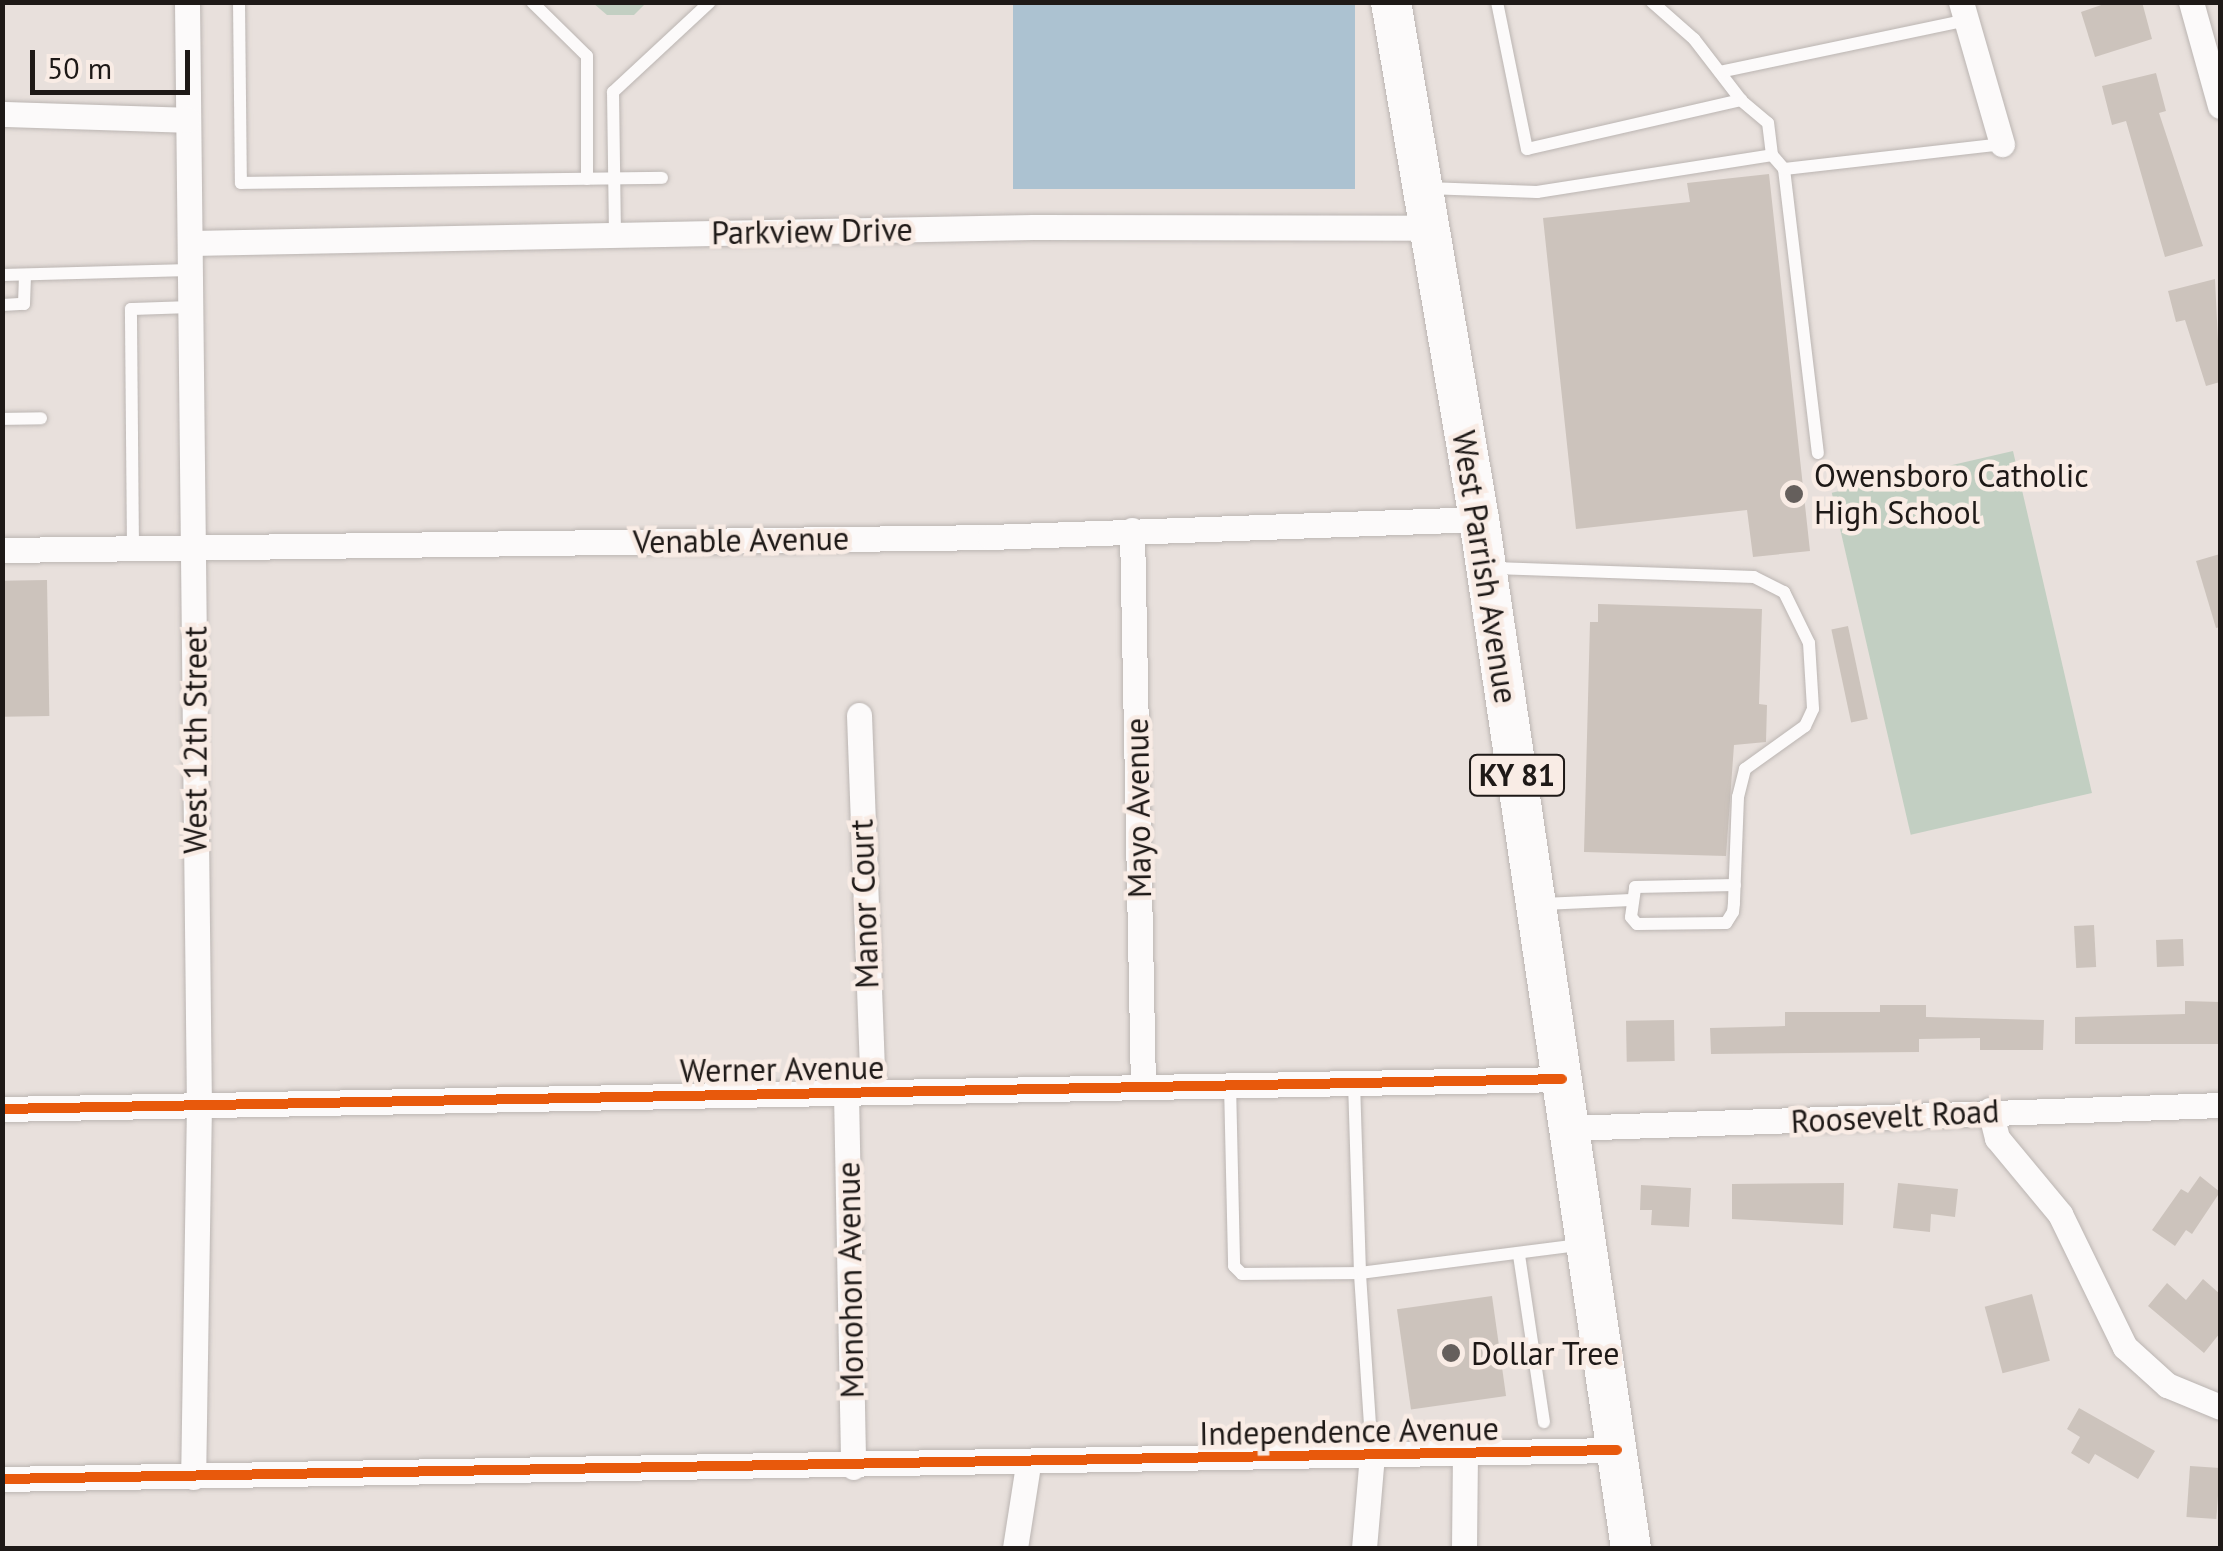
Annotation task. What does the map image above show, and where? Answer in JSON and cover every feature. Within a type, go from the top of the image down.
[{"type":"main road","name":"West Parrish Avenue","points":[[1391,2],[1479,519],[1631,1548]]},
{"type":"street","name":"West 12th Street","points":[[187,2],[198,1103],[193,1477]]},
{"type":"street","points":[[2191,2],[2220,106]]},
{"type":"street","points":[[1964,11],[2002,144]]},
{"type":"street","points":[[2,114],[188,120]]},
{"type":"street","name":"Parkview Drive","points":[[191,244],[615,235],[1432,228]]},
{"type":"street","name":"Venable Avenue","points":[[2,550],[1132,530],[1479,519]]},
{"type":"street","name":"Mayo Avenue","points":[[1132,530],[1142,1086]]},
{"type":"street","name":"Manor Court","points":[[859,715],[873,1092]]},
{"type":"street","name":"Werner Avenue","points":[[2,1109],[1562,1079]]},
{"type":"street","name":"Monohon Avenue","points":[[846,1092],[853,1467]]},
{"type":"street","name":"Roosevelt Road","points":[[1569,1128],[1990,1110],[2220,1105]]},
{"type":"street","points":[[1990,1110],[1997,1138],[2060,1214],[2125,1346],[2167,1385],[2220,1407]]},
{"type":"street","name":"Independence Avenue","points":[[2,1479],[1028,1465],[1616,1450]]},
{"type":"street","points":[[1464,1548],[1465,1453]]},
{"type":"street","points":[[1364,1548],[1372,1455]]},
{"type":"street","points":[[1015,1548],[1028,1465]]},
{"type":"lane","points":[[239,2],[241,182],[662,178]]},
{"type":"lane","points":[[532,2],[586,56],[587,179]]},
{"type":"lane","points":[[615,235],[612,92],[710,2]]},
{"type":"lane","points":[[1497,2],[1527,149],[1742,100]]},
{"type":"lane","points":[[1652,2],[1768,123],[1772,155],[1784,169],[1818,453]]},
{"type":"lane","points":[[1673,20],[1676,2]]},
{"type":"lane","points":[[1720,72],[1964,11]]},
{"type":"lane","points":[[1784,169],[2002,144]]},
{"type":"lane","points":[[1425,188],[1536,192],[1772,155]]},
{"type":"lane","points":[[2,275],[191,270]]},
{"type":"lane","points":[[2,305],[24,304],[24,275]]},
{"type":"lane","points":[[133,549],[131,309],[192,307]]},
{"type":"lane","points":[[2,419],[41,418]]},
{"type":"lane","points":[[1486,570],[1754,577],[1784,592],[1809,643],[1813,709],[1805,726],[1745,769],[1738,797],[1734,912],[1726,923],[1637,924],[1631,900]]},
{"type":"lane","points":[[1536,906],[1631,900],[1642,886],[1735,885]]},
{"type":"lane","points":[[1354,1082],[1360,1273],[1372,1455]]},
{"type":"lane","points":[[1230,1084],[1234,1266],[1242,1274],[1360,1273],[1519,1255],[1586,1243]]},
{"type":"lane","points":[[1519,1255],[1544,1422]]},
{"type":"green space","points":[[593,3],[646,3],[634,15],[607,15]]},
{"type":"green space","points":[[2013,451],[2092,793],[1911,835],[1832,493]]},
{"type":"water","points":[[1013,3],[1355,3],[1355,189],[1013,189]]},
{"type":"building","points":[[2110,2],[2142,2],[2152,39],[2095,57],[2081,12]]},
{"type":"building","points":[[2156,73],[2166,111],[2159,113],[2203,246],[2165,257],[2126,121],[2112,125],[2102,86]]},
{"type":"building","points":[[1769,174],[1810,551],[1753,557],[1747,510],[1576,529],[1543,218],[1690,202],[1687,183]]},
{"type":"building","points":[[2215,279],[2220,382],[2206,386],[2185,320],[2176,322],[2168,291]]},
{"type":"building","points":[[2220,554],[2220,627],[2216,628],[2196,561]]},
{"type":"building","points":[[47,580],[49,716],[4,717],[2,581]]},
{"type":"building","points":[[1598,604],[1762,609],[1759,704],[1767,705],[1766,742],[1734,745],[1726,856],[1584,852],[1590,622],[1598,622]]},
{"type":"building","points":[[1848,626],[1868,719],[1851,722],[1831,630]]},
{"type":"building","points":[[2094,925],[2096,967],[2076,968],[2074,926]]},
{"type":"building","points":[[2183,939],[2184,966],[2157,967],[2156,940]]},
{"type":"building","points":[[2185,1001],[2220,1002],[2220,1044],[2075,1044],[2075,1017],[2185,1014]]},
{"type":"building","points":[[1880,1005],[1926,1005],[1926,1017],[2044,1020],[2043,1050],[1980,1050],[1980,1038],[1919,1039],[1919,1052],[1711,1054],[1710,1028],[1785,1026],[1785,1012],[1880,1012]]},
{"type":"building","points":[[1674,1020],[1675,1061],[1627,1062],[1626,1021]]},
{"type":"building","points":[[2200,1176],[2220,1192],[2192,1234],[2186,1230],[2175,1246],[2152,1230],[2181,1189],[2188,1193]]},
{"type":"building","points":[[1844,1183],[1843,1225],[1732,1219],[1732,1184]]},
{"type":"building","points":[[1898,1183],[1958,1189],[1955,1217],[1931,1214],[1930,1232],[1893,1228]]},
{"type":"building","points":[[1641,1185],[1691,1188],[1689,1227],[1651,1225],[1652,1210],[1640,1210]]},
{"type":"building","points":[[2203,1279],[2220,1294],[2220,1333],[2204,1353],[2148,1306],[2167,1283],[2186,1300]]},
{"type":"building","points":[[2032,1294],[2050,1361],[2003,1373],[1985,1307]]},
{"type":"building","name":"Dollar Tree","points":[[1492,1296],[1506,1396],[1411,1409],[1397,1309]]},
{"type":"building","points":[[2079,1408],[2155,1451],[2138,1479],[2095,1454],[2089,1464],[2071,1453],[2080,1437],[2067,1429]]},
{"type":"building","points":[[2190,1466],[2220,1468],[2216,1519],[2186,1517]]},
{"type":"cycle path","points":[[2,1109],[1562,1079]]},
{"type":"cycle path","points":[[2,1479],[1617,1450]]},
{"type":"place","name":"Owensboro Catholic High School","points":[[1794,494]]},
{"type":"place","name":"Dollar Tree","points":[[1451,1353]]}]
